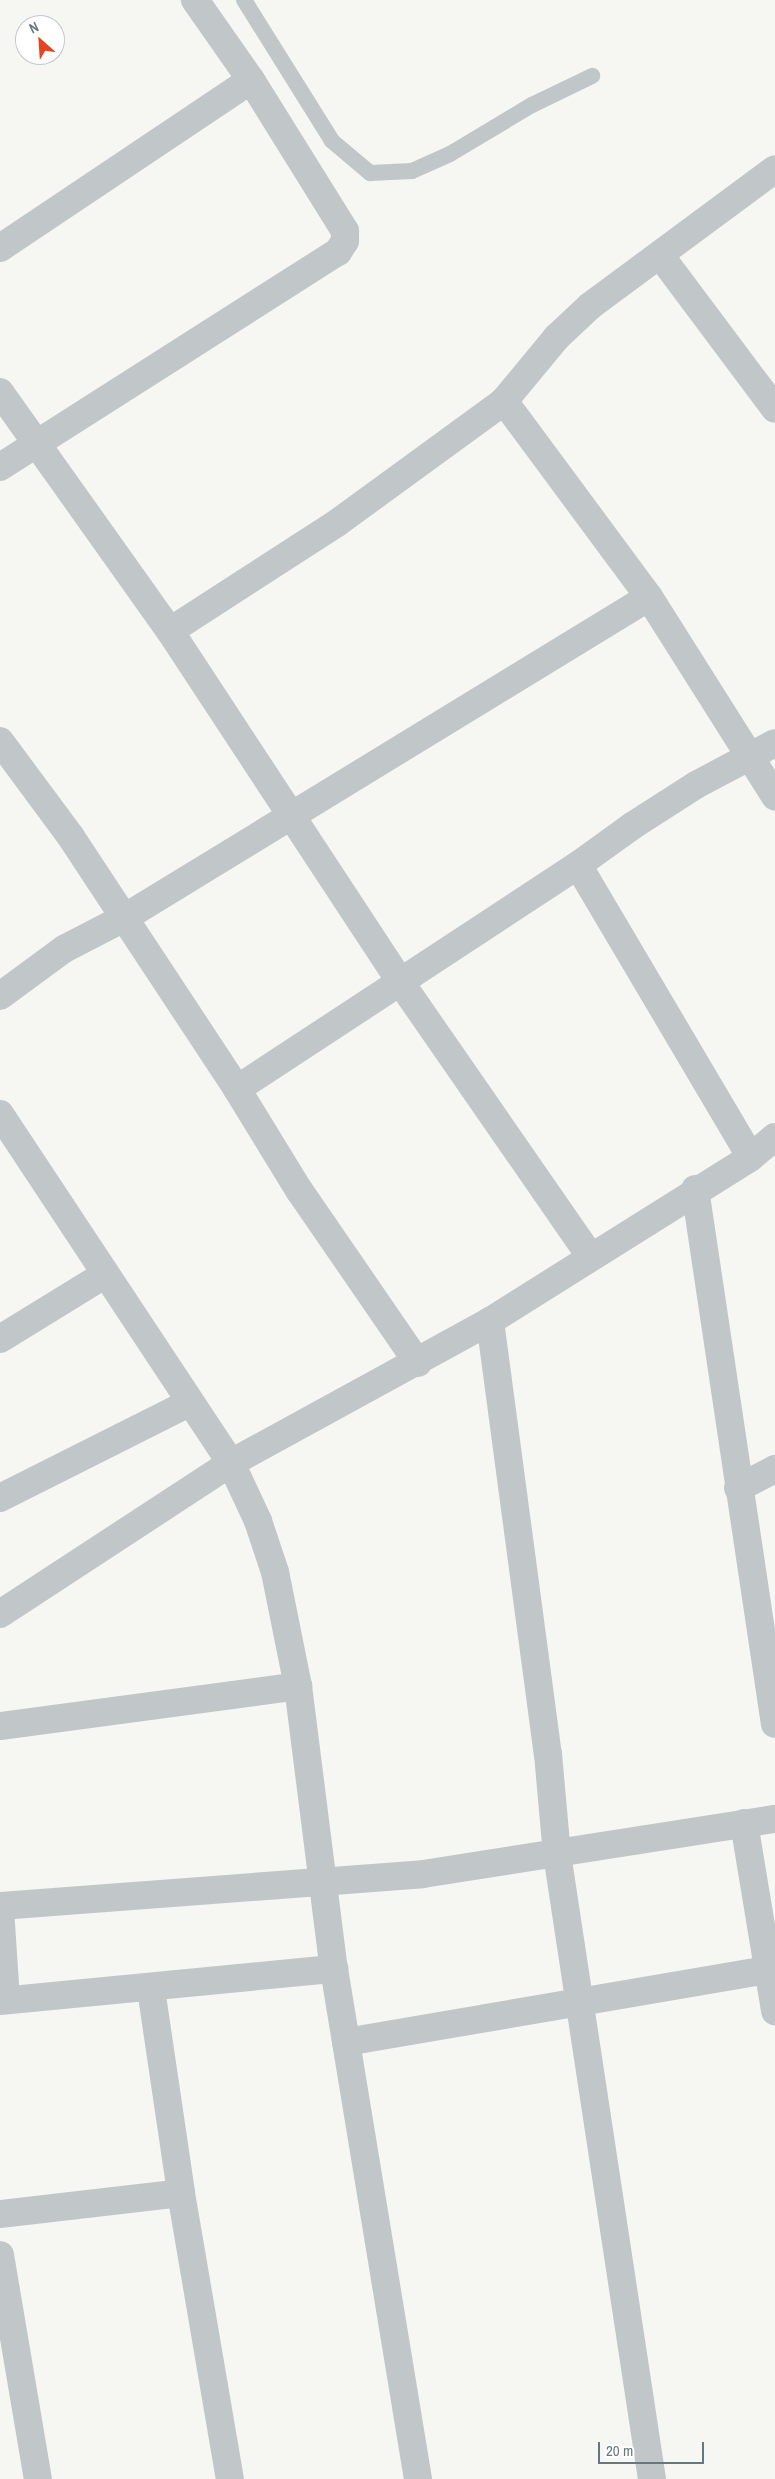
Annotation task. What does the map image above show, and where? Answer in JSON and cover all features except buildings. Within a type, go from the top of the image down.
[{"type":"street","points":[[0,467],[36,446],[338,252],[345,241],[345,231],[251,80],[195,0]]},
{"type":"street","points":[[0,248],[251,80]]},
{"type":"street","points":[[170,631],[336,522],[504,401],[557,337],[590,306],[775,169]]},
{"type":"street","points":[[660,255],[775,408]]},
{"type":"street","points":[[0,392],[36,446],[170,631],[401,982],[591,1256]]},
{"type":"street","points":[[504,401],[649,597],[775,796]]},
{"type":"street","points":[[0,996],[64,949],[124,918],[649,597]]},
{"type":"street","points":[[0,741],[71,837],[237,1089],[299,1190],[418,1363]]},
{"type":"street","points":[[237,1089],[578,865],[696,785],[775,743]]},
{"type":"street","points":[[578,865],[751,1157]]},
{"type":"street","points":[[0,1114],[231,1464],[258,1521],[275,1572],[298,1686],[334,1969],[418,2479]]},
{"type":"street","points":[[0,1614],[231,1464],[490,1322],[695,1189],[751,1157],[775,1137]]},
{"type":"street","points":[[695,1189],[738,1488],[763,1568],[775,1724]]},
{"type":"street","points":[[0,1339],[104,1274]]},
{"type":"street","points":[[490,1322],[548,1754],[557,1854],[652,2479]]},
{"type":"street","points":[[0,1498],[189,1403]]},
{"type":"street","points":[[738,1488],[775,1469]]},
{"type":"street","points":[[0,1726],[298,1686]]},
{"type":"street","points":[[334,1969],[151,1988],[3,2000],[0,1908],[322,1884],[423,1874],[775,1819]]},
{"type":"street","points":[[744,1824],[772,1970],[775,2011]]},
{"type":"street","points":[[346,2042],[772,1970]]},
{"type":"street","points":[[151,1988],[180,2193],[230,2479]]},
{"type":"street","points":[[0,2214],[180,2193]]},
{"type":"street","points":[[0,2255],[38,2479]]},
{"type":"lane","points":[[244,0],[332,141],[370,173],[412,171],[450,154],[532,105],[592,76]]}]
